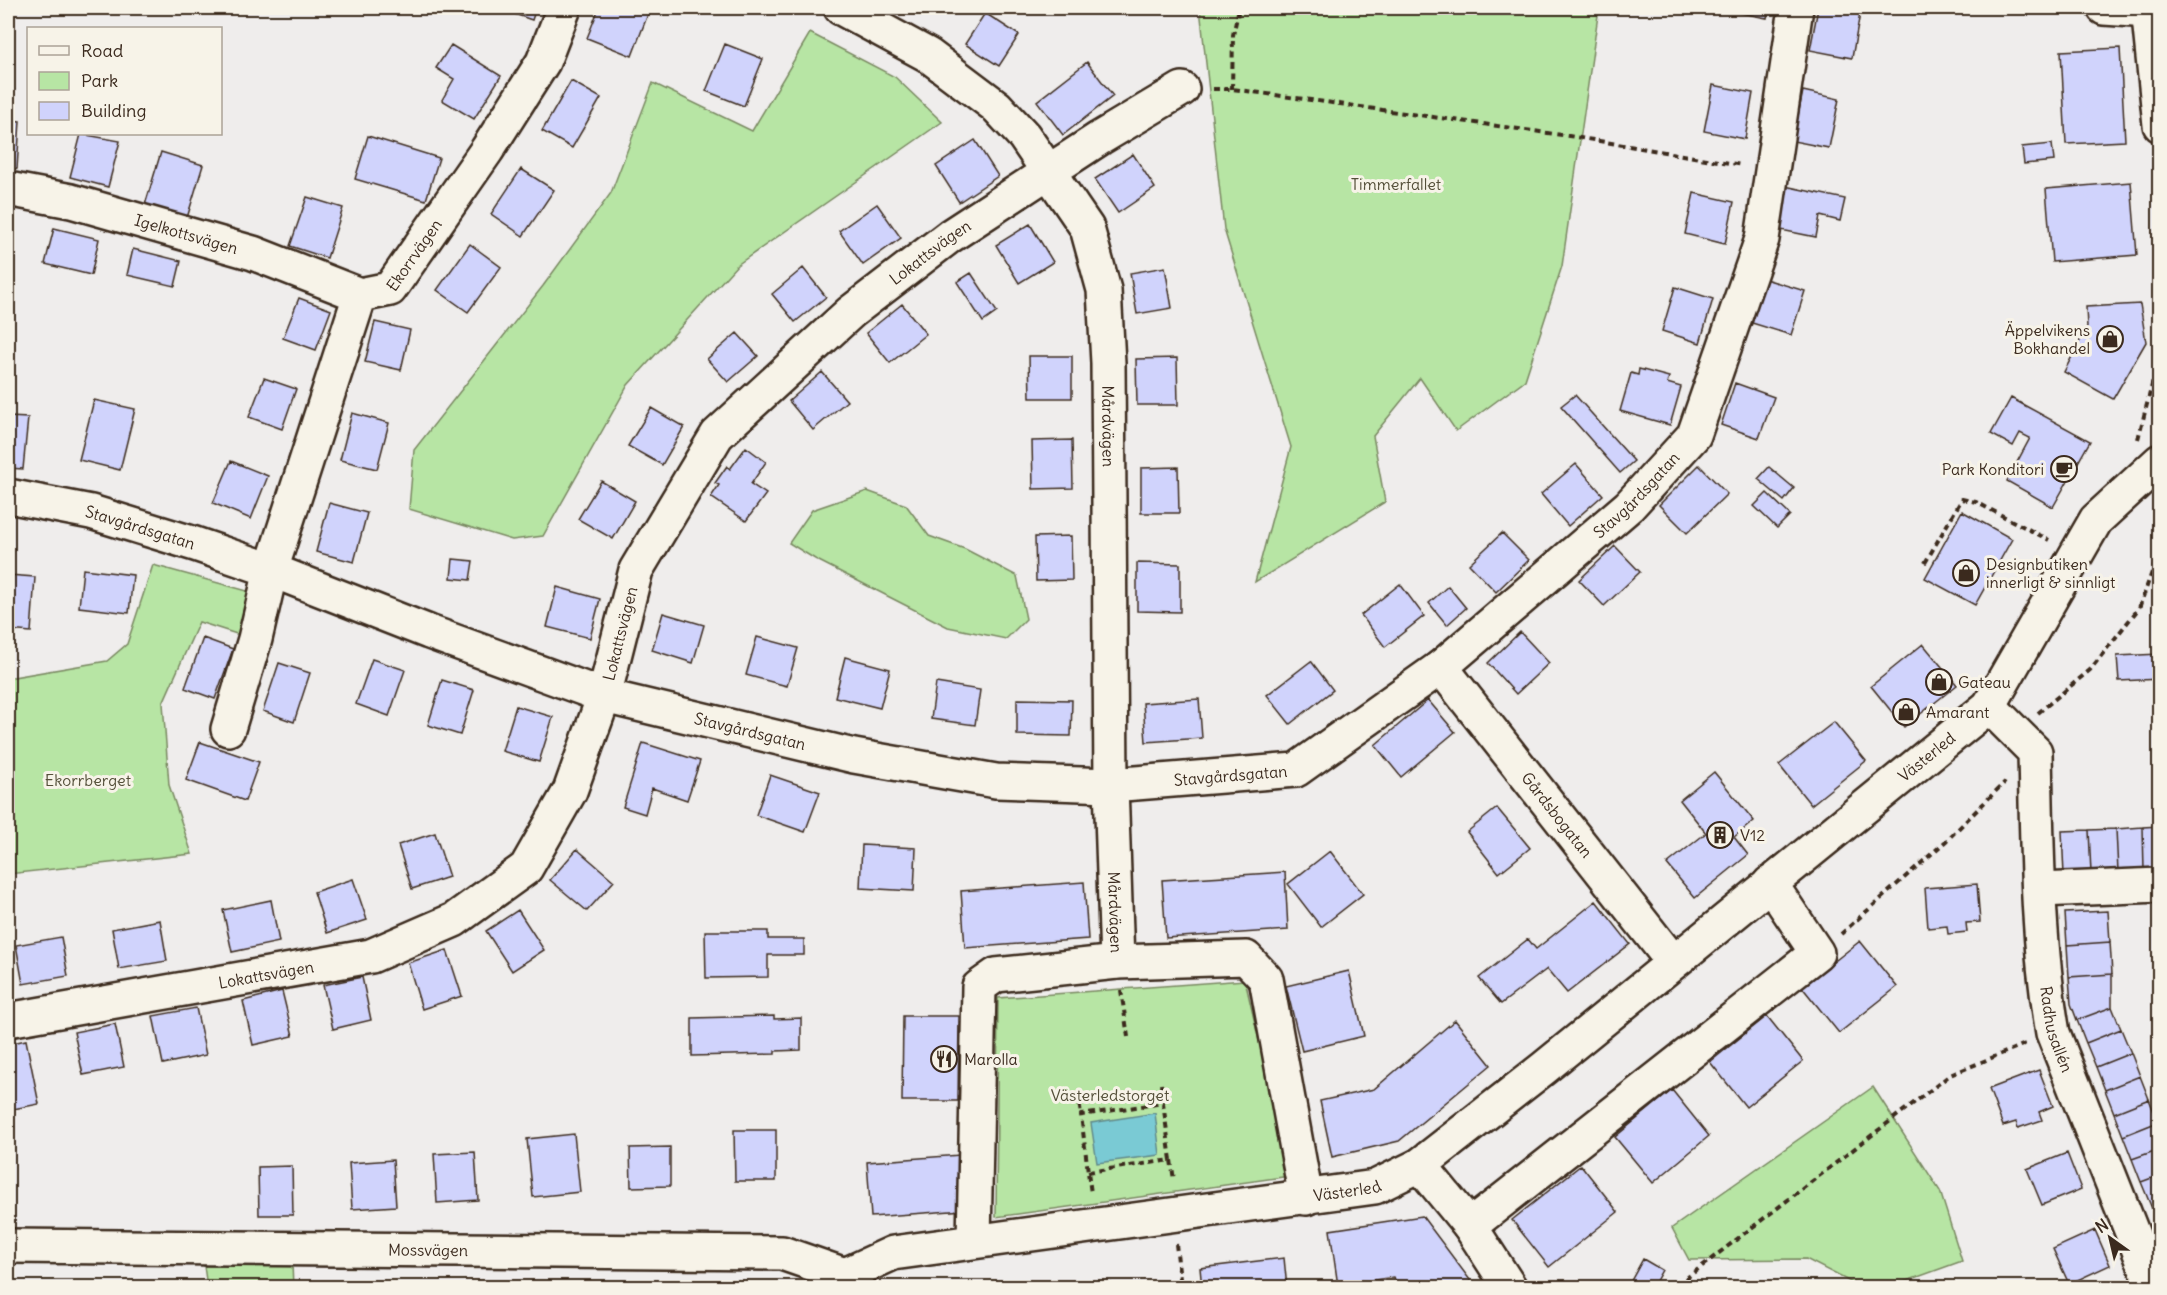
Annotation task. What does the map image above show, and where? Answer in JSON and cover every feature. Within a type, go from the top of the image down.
[{"type":"street","name":"Ekorrvägen","points":[[360,295],[390,289],[487,150],[543,62],[564,8]]},
{"type":"street","name":"Mårdvägen","points":[[841,8],[928,55],[997,107],[1024,136],[1087,228],[1104,290],[1108,363],[1111,785],[1117,962]]},
{"type":"street","name":"Stavgårdsgatan","points":[[8,496],[92,512],[271,570],[429,632],[604,696],[865,758],[996,781],[1111,785],[1296,770],[1441,667],[1629,506],[1694,435],[1762,239],[1796,8]]},
{"type":"street","points":[[2104,8],[2149,10],[2160,125]]},
{"type":"street","name":"Lokattsvägen","points":[[8,1020],[371,956],[454,920],[526,867],[570,791],[604,696],[636,570],[717,435],[851,312],[950,237],[1100,138],[1182,89]]},
{"type":"street","name":"Igelkottsvägen","points":[[8,189],[71,201],[253,253],[360,295]]},
{"type":"street","points":[[228,729],[255,639],[271,570],[360,295]]},
{"type":"street","name":"Västerled","points":[[839,1281],[893,1252],[1375,1187],[1420,1165],[1989,706],[2096,520],[2149,450]]},
{"type":"street","name":"Gårdsbogatan","points":[[1441,667],[1673,962]]},
{"type":"street","points":[[1989,706],[2025,742]]},
{"type":"street","name":"Radhusallén","points":[[2025,742],[2040,890],[2047,1002],[2053,1033],[2154,1287]]},
{"type":"street","points":[[1470,1226],[1817,953],[1770,884]]},
{"type":"street","points":[[2040,890],[2160,885]]},
{"type":"street","points":[[974,1241],[979,987],[996,975],[1117,962],[1246,958],[1266,978],[1306,1198]]},
{"type":"street","points":[[1420,1165],[1470,1226],[1510,1287]]},
{"type":"street","name":"Mossvägen","points":[[8,1246],[782,1253],[839,1281]]},
{"type":"path","points":[[1232,89],[1233,36],[1239,8]]},
{"type":"path","points":[[1182,89],[1232,89],[1569,136],[1773,170]]},
{"type":"path","points":[[2149,450],[2156,373]]},
{"type":"path","points":[[1925,563],[1962,500],[1976,502],[2077,554]]},
{"type":"path","points":[[1817,953],[1862,919],[1946,842],[2025,742],[2090,670],[2139,608],[2160,550]]},
{"type":"path","points":[[1117,962],[1128,1037]]},
{"type":"path","points":[[1680,1287],[1684,1280],[1950,1075],[2053,1033]]},
{"type":"path","points":[[1161,1084],[1174,1180]]},
{"type":"path","points":[[1078,1095],[1091,1192]]},
{"type":"path","points":[[1081,1115],[1163,1103]]},
{"type":"path","points":[[1088,1173],[1171,1160]]},
{"type":"path","points":[[1172,1216],[1181,1287]]},
{"type":"green space","name":"Timmerfallet","points":[[1200,8],[1599,8],[1562,266],[1525,380],[1456,431],[1420,378],[1373,436],[1385,502],[1255,582],[1291,447],[1224,229]]},
{"type":"green space","points":[[810,33],[895,77],[942,122],[737,265],[628,385],[543,536],[512,540],[409,509],[414,450],[543,286],[611,193],[653,83],[752,131]]},
{"type":"green space","points":[[867,491],[906,505],[929,536],[965,549],[1017,576],[1026,619],[1006,639],[948,627],[815,559],[789,543],[812,510]]},
{"type":"green space","name":"Ekorrberget","points":[[153,565],[251,592],[243,636],[199,622],[163,703],[169,785],[192,854],[8,874],[8,678],[107,661],[127,644]]},
{"type":"green space","name":"Västerledstorget","points":[[1245,980],[1290,1176],[996,1217],[998,998]]},
{"type":"green space","points":[[1873,1087],[1940,1191],[1962,1261],[1890,1287],[1862,1288],[1806,1259],[1689,1260],[1672,1228]]},
{"type":"green space","points":[[292,1264],[293,1287],[207,1287],[204,1266]]},
{"type":"water","points":[[1155,1113],[1160,1155],[1097,1163],[1091,1123]]},
{"type":"building","points":[[497,8],[536,8],[532,20]]},
{"type":"building","points":[[599,8],[630,8],[648,14],[632,56],[587,38]]},
{"type":"building","points":[[912,8],[928,8],[925,14]]},
{"type":"building","points":[[1725,8],[1769,8],[1767,18],[1725,10]]},
{"type":"building","points":[[1818,8],[1861,8],[1852,58],[1810,50]]},
{"type":"building","points":[[985,13],[1019,35],[999,66],[965,44]]},
{"type":"building","points":[[725,44],[763,59],[744,106],[706,91]]},
{"type":"building","points":[[451,45],[501,76],[474,119],[442,100],[454,79],[436,68]]},
{"type":"building","points":[[2120,48],[2125,141],[2066,144],[2061,51]]},
{"type":"building","points":[[1087,62],[1113,96],[1063,135],[1037,101]]},
{"type":"building","points":[[571,81],[601,98],[572,148],[542,131]]},
{"type":"building","points":[[1713,85],[1753,93],[1745,139],[1704,131]]},
{"type":"building","points":[[1803,91],[1839,99],[1829,148],[1793,141]]},
{"type":"building","points":[[8,120],[20,121],[17,169],[8,168]]},
{"type":"building","points":[[81,135],[120,141],[108,187],[70,177]]},
{"type":"building","points":[[368,136],[439,158],[426,200],[355,179]]},
{"type":"building","points":[[975,140],[998,176],[959,202],[936,166]]},
{"type":"building","points":[[2052,144],[2054,161],[2024,164],[2022,147]]},
{"type":"building","points":[[161,152],[203,165],[187,218],[145,205]]},
{"type":"building","points":[[1133,154],[1155,188],[1118,213],[1095,179]]},
{"type":"building","points":[[521,169],[554,190],[523,236],[491,214]]},
{"type":"building","points":[[2131,182],[2137,255],[2052,262],[2046,189]]},
{"type":"building","points":[[1785,186],[1845,199],[1840,221],[1820,216],[1816,237],[1776,229]]},
{"type":"building","points":[[1694,193],[1734,202],[1725,244],[1685,234]]},
{"type":"building","points":[[307,197],[343,208],[327,258],[290,246]]},
{"type":"building","points":[[877,204],[901,238],[863,265],[839,231]]},
{"type":"building","points":[[8,219],[11,220],[8,240]]},
{"type":"building","points":[[1030,224],[1053,262],[1019,283],[996,245]]},
{"type":"building","points":[[54,228],[99,239],[91,275],[45,264]]},
{"type":"building","points":[[470,244],[501,267],[468,312],[437,290]]},
{"type":"building","points":[[133,249],[181,261],[175,286],[127,275]]},
{"type":"building","points":[[1165,267],[1172,308],[1137,314],[1130,273]]},
{"type":"building","points":[[803,268],[826,297],[795,322],[772,294]]},
{"type":"building","points":[[971,273],[997,312],[983,322],[957,282]]},
{"type":"building","points":[[1765,279],[1805,291],[1791,335],[1752,323]]},
{"type":"building","points":[[1675,287],[1713,299],[1700,343],[1662,331]]},
{"type":"building","points":[[299,298],[331,310],[316,350],[283,338]]},
{"type":"building","points":[[902,304],[926,334],[890,363],[866,333]]},
{"type":"building","points":[[2140,304],[2146,342],[2113,399],[2064,372],[2087,327],[2086,307]]},
{"type":"building","points":[[375,322],[410,330],[401,370],[365,362]]},
{"type":"building","points":[[737,333],[758,356],[728,382],[707,359]]},
{"type":"building","points":[[1029,356],[1072,356],[1072,398],[1030,398]]},
{"type":"building","points":[[1177,358],[1178,405],[1137,405],[1136,359]]},
{"type":"building","points":[[1639,369],[1669,377],[1667,383],[1681,387],[1670,425],[1620,411],[1631,373],[1638,375]]},
{"type":"building","points":[[822,372],[847,401],[813,430],[789,401]]},
{"type":"building","points":[[264,378],[296,389],[282,429],[249,417]]},
{"type":"building","points":[[1735,383],[1774,397],[1759,438],[1721,425]]},
{"type":"building","points":[[1575,395],[1634,461],[1620,473],[1561,406]]},
{"type":"building","points":[[2011,398],[2090,441],[2053,507],[2007,481],[2030,438],[2020,433],[2013,446],[1991,434]]},
{"type":"building","points":[[94,400],[135,409],[120,470],[79,460]]},
{"type":"building","points":[[651,408],[684,427],[662,465],[628,446]]},
{"type":"building","points":[[352,413],[389,423],[377,469],[340,460]]},
{"type":"building","points":[[8,417],[28,418],[23,469],[8,468]]},
{"type":"building","points":[[1072,440],[1073,488],[1033,489],[1032,441]]},
{"type":"building","points":[[746,447],[766,462],[751,484],[766,494],[746,521],[711,497],[719,485],[715,483],[727,466],[730,469]]},
{"type":"building","points":[[231,461],[268,476],[251,519],[213,503]]},
{"type":"building","points":[[1576,464],[1603,495],[1568,526],[1541,494]]},
{"type":"building","points":[[1699,465],[1727,494],[1687,533],[1659,505]]},
{"type":"building","points":[[1178,467],[1179,513],[1141,513],[1141,468]]},
{"type":"building","points":[[1769,467],[1794,488],[1784,501],[1758,479]]},
{"type":"building","points":[[601,481],[635,501],[613,539],[578,519]]},
{"type":"building","points":[[1767,493],[1790,515],[1777,528],[1754,506]]},
{"type":"building","points":[[329,503],[367,513],[354,562],[316,552]]},
{"type":"building","points":[[1962,511],[2012,539],[1975,605],[1925,578]]},
{"type":"building","points":[[1502,533],[1529,560],[1496,592],[1469,564]]},
{"type":"building","points":[[1071,536],[1072,580],[1036,581],[1035,537]]},
{"type":"building","points":[[1615,546],[1640,572],[1604,606],[1579,580]]},
{"type":"building","points":[[453,559],[473,561],[470,580],[451,578]]},
{"type":"building","points":[[1137,563],[1180,564],[1180,612],[1137,611]]},
{"type":"building","points":[[83,569],[133,575],[129,613],[79,607]]},
{"type":"building","points":[[8,575],[35,577],[31,632],[8,630]]},
{"type":"building","points":[[1400,584],[1424,616],[1385,647],[1361,615]]},
{"type":"building","points":[[1448,586],[1466,608],[1447,625],[1429,603]]},
{"type":"building","points":[[557,587],[600,599],[590,638],[547,627]]},
{"type":"building","points":[[663,613],[704,625],[693,663],[652,650]]},
{"type":"building","points":[[1520,632],[1549,663],[1516,694],[1488,663]]},
{"type":"building","points":[[757,637],[798,648],[787,686],[746,675]]},
{"type":"building","points":[[203,638],[233,649],[215,699],[185,688]]},
{"type":"building","points":[[1923,644],[1957,685],[1904,727],[1871,686]]},
{"type":"building","points":[[2160,654],[2160,679],[2119,681],[2117,656]]},
{"type":"building","points":[[845,657],[890,669],[880,708],[835,697]]},
{"type":"building","points":[[372,659],[405,670],[389,716],[356,704]]},
{"type":"building","points":[[1311,661],[1333,690],[1290,724],[1267,695]]},
{"type":"building","points":[[279,663],[310,673],[294,722],[263,711]]},
{"type":"building","points":[[442,680],[474,690],[460,735],[428,725]]},
{"type":"building","points":[[936,683],[980,690],[975,725],[931,719]]},
{"type":"building","points":[[1017,699],[1072,700],[1071,736],[1017,735]]},
{"type":"building","points":[[1199,699],[1202,738],[1146,742],[1143,703]]},
{"type":"building","points":[[1428,700],[1455,732],[1401,777],[1375,745]]},
{"type":"building","points":[[516,706],[553,717],[539,762],[502,751]]},
{"type":"building","points":[[1834,722],[1866,761],[1811,805],[1779,765]]},
{"type":"building","points":[[200,742],[259,762],[245,801],[186,780]]},
{"type":"building","points":[[643,743],[700,761],[687,800],[652,788],[645,814],[623,807]]},
{"type":"building","name":"V12","points":[[1714,772],[1754,821],[1734,837],[1748,855],[1695,898],[1667,864],[1706,833],[1680,800]]},
{"type":"building","points":[[770,775],[820,792],[805,832],[756,815]]},
{"type":"building","points":[[1497,808],[1530,848],[1499,873],[1467,832]]},
{"type":"building","points":[[2160,826],[2160,870],[2144,871],[2143,827]]},
{"type":"building","points":[[2143,827],[2144,871],[2118,872],[2116,829]]},
{"type":"building","points":[[2116,829],[2118,872],[2091,873],[2089,830]]},
{"type":"building","points":[[2089,830],[2091,873],[2064,875],[2062,831]]},
{"type":"building","points":[[435,833],[449,877],[412,889],[398,845]]},
{"type":"building","points":[[862,845],[916,848],[914,891],[860,888]]},
{"type":"building","points":[[577,849],[614,881],[587,911],[550,880]]},
{"type":"building","points":[[1330,851],[1363,894],[1321,927],[1288,884]]},
{"type":"building","points":[[1285,872],[1288,930],[1166,938],[1162,880]]},
{"type":"building","points":[[353,879],[367,920],[327,933],[314,892]]},
{"type":"building","points":[[1084,882],[1088,939],[965,948],[961,891]]},
{"type":"building","points":[[1977,884],[1980,922],[1966,923],[1967,932],[1948,934],[1947,926],[1928,928],[1925,888]]},
{"type":"building","points":[[271,900],[279,942],[232,952],[223,910]]},
{"type":"building","points":[[1596,901],[1630,944],[1567,993],[1547,969],[1501,1004],[1479,978],[1528,939],[1536,949]]},
{"type":"building","points":[[518,910],[544,950],[512,971],[486,931]]},
{"type":"building","points":[[2108,911],[2110,942],[2067,945],[2065,913]]},
{"type":"building","points":[[160,920],[167,961],[119,969],[112,929]]},
{"type":"building","points":[[705,931],[768,931],[768,939],[804,939],[804,955],[768,955],[768,977],[706,978]]},
{"type":"building","points":[[61,937],[68,976],[23,984],[16,945]]},
{"type":"building","points":[[1860,941],[1897,987],[1839,1033],[1802,987]]},
{"type":"building","points":[[2110,942],[2112,974],[2069,977],[2067,945]]},
{"type":"building","points":[[447,950],[462,996],[422,1009],[408,963]]},
{"type":"building","points":[[1349,971],[1364,1036],[1302,1051],[1286,986]]},
{"type":"building","points":[[2112,974],[2112,1007],[2077,1020],[2071,1004],[2069,977]]},
{"type":"building","points":[[362,977],[371,1020],[333,1029],[323,985]]},
{"type":"building","points":[[282,991],[293,1036],[253,1045],[243,1001]]},
{"type":"building","points":[[2112,1007],[2121,1029],[2086,1043],[2077,1020]]},
{"type":"building","points":[[196,1008],[206,1055],[163,1064],[153,1016]]},
{"type":"building","points":[[774,1016],[774,1019],[801,1018],[801,1050],[775,1051],[775,1054],[692,1056],[692,1018]]},
{"type":"building","points":[[903,1016],[959,1016],[958,1101],[902,1101]]},
{"type":"building","points":[[1767,1016],[1803,1061],[1746,1107],[1710,1062]]},
{"type":"building","points":[[1455,1020],[1491,1065],[1399,1141],[1332,1157],[1320,1101],[1374,1089]]},
{"type":"building","points":[[115,1024],[124,1067],[83,1075],[74,1032]]},
{"type":"building","points":[[2121,1029],[2131,1053],[2096,1067],[2086,1043]]},
{"type":"building","points":[[26,1040],[39,1104],[8,1110],[8,1044]]},
{"type":"building","points":[[2131,1053],[2140,1076],[2105,1090],[2096,1067]]},
{"type":"building","points":[[2039,1070],[2053,1106],[2039,1112],[2042,1120],[2018,1128],[2016,1122],[2003,1126],[1989,1089]]},
{"type":"building","points":[[2140,1076],[2149,1099],[2114,1113],[2105,1090]]},
{"type":"building","points":[[1672,1090],[1709,1136],[1653,1183],[1615,1137]]},
{"type":"building","points":[[2149,1099],[2158,1122],[2123,1136],[2114,1113]]},
{"type":"building","points":[[2158,1122],[2160,1149],[2132,1159],[2123,1136]]},
{"type":"building","points":[[734,1130],[776,1130],[776,1181],[735,1181]]},
{"type":"building","points":[[574,1134],[580,1192],[533,1197],[527,1139]]},
{"type":"building","points":[[670,1147],[670,1186],[631,1187],[630,1148]]},
{"type":"building","points":[[2160,1149],[2160,1175],[2141,1182],[2132,1159]]},
{"type":"building","points":[[475,1152],[478,1200],[437,1203],[434,1154]]},
{"type":"building","points":[[2067,1153],[2081,1189],[2042,1205],[2027,1169]]},
{"type":"building","points":[[960,1155],[964,1210],[871,1217],[867,1162]]},
{"type":"building","points":[[393,1160],[396,1206],[352,1209],[349,1163]]},
{"type":"building","points":[[1581,1165],[1618,1212],[1549,1267],[1512,1220]]},
{"type":"building","points":[[292,1166],[293,1215],[259,1215],[258,1167]]},
{"type":"building","points":[[2160,1175],[2160,1202],[2151,1206],[2141,1182]]},
{"type":"building","points":[[2160,1202],[2160,1228],[2151,1206]]},
{"type":"building","points":[[1422,1216],[1476,1288],[1402,1288],[1393,1277],[1338,1286],[1330,1230]]},
{"type":"building","points":[[2095,1230],[2110,1265],[2069,1284],[2053,1249]]},
{"type":"building","points":[[1284,1258],[1287,1288],[1202,1288],[1200,1268]]},
{"type":"building","points":[[1643,1259],[1662,1270],[1652,1288],[1627,1288]]},
{"type":"building","points":[[1111,1283],[1112,1288],[1082,1288]]},
{"type":"place","name":"Äppelvikens Bokhandel","points":[[2110,339]]},
{"type":"place","name":"Park Konditori","points":[[2064,469]]},
{"type":"place","name":"Designbutiken innerligt & sinnligt","points":[[1966,573]]},
{"type":"place","name":"Gateau","points":[[1939,682]]},
{"type":"place","name":"Amarant","points":[[1906,712]]},
{"type":"place","name":"V12","points":[[1720,835]]},
{"type":"place","name":"Marolla","points":[[944,1059]]}]
